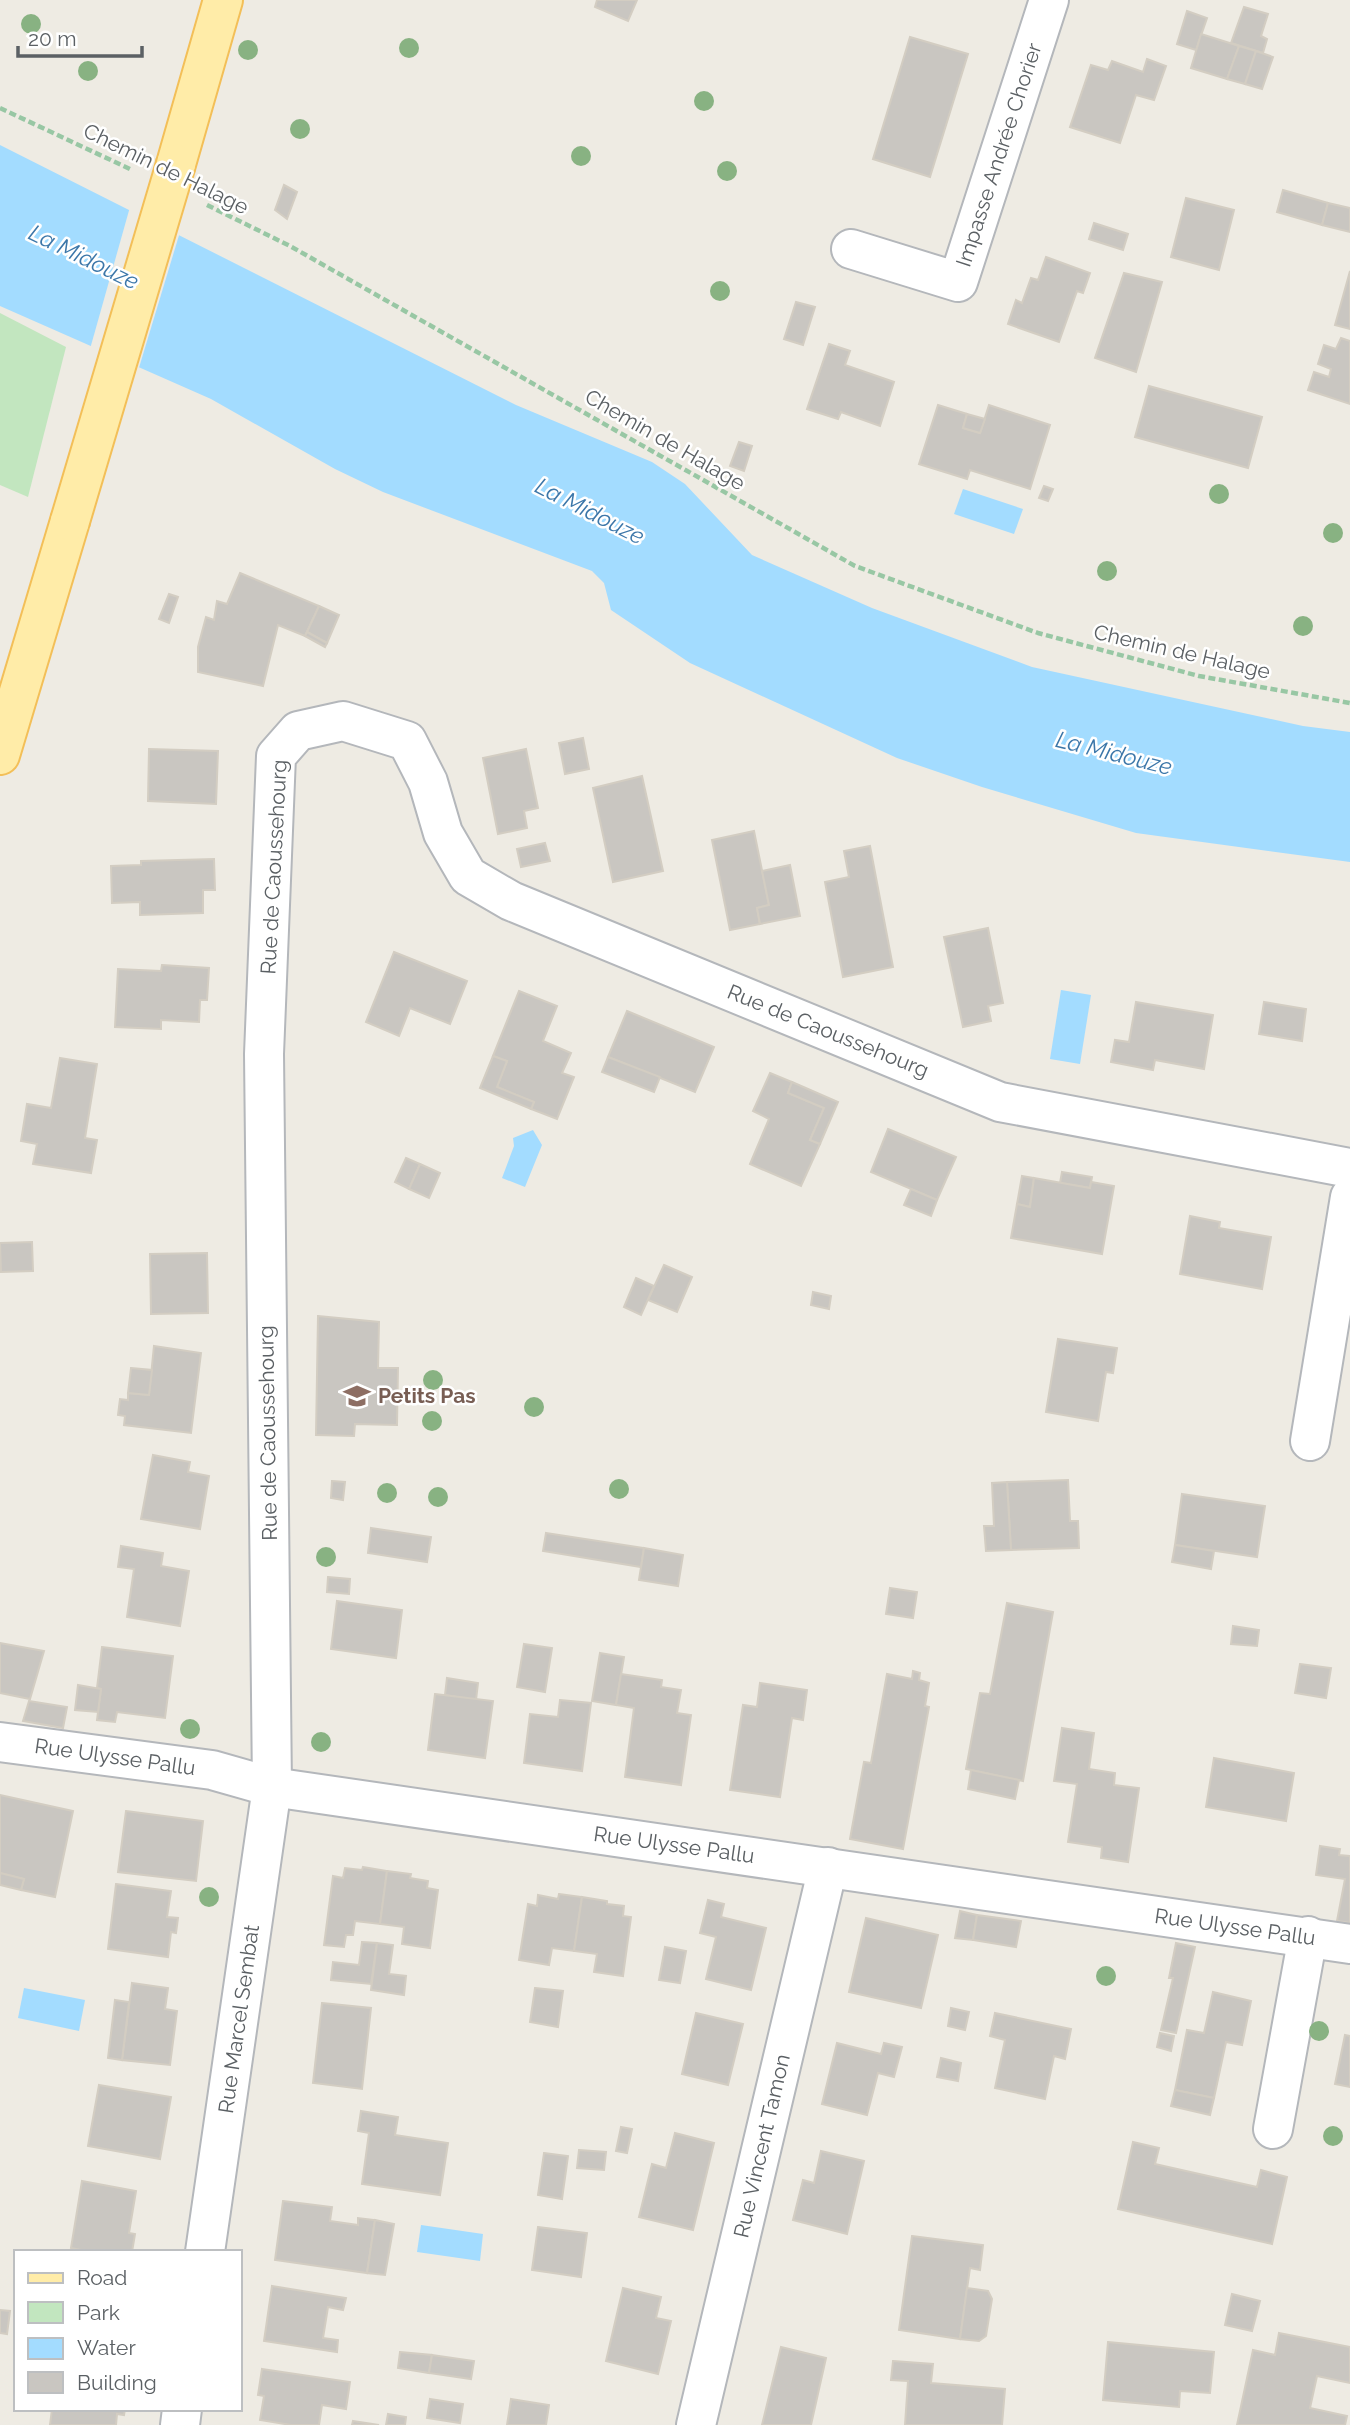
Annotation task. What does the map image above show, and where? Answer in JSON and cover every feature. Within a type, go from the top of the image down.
[{"type":"main road","points":[[0,755],[70,521],[160,170],[223,0]]},
{"type":"street","name":"Impasse Andrée Chorier","points":[[851,249],[958,282],[1049,0]]},
{"type":"street","name":"Rue de Caoussehourg","points":[[272,1787],[264,1054],[276,756],[298,731],[344,721],[407,741],[428,782],[443,833],[468,876],[511,901],[1000,1102],[1350,1168]]},
{"type":"street","points":[[1310,1441],[1350,1197]]},
{"type":"street","name":"Rue Ulysse Pallu","points":[[0,1742],[212,1770],[272,1787],[1350,1944]]},
{"type":"street","name":"Rue Marcel Sembat","points":[[205,2250],[272,1787]]},
{"type":"street","name":"Rue Vincent Tamon","points":[[695,2425],[828,1867]]},
{"type":"street","points":[[1273,2129],[1308,1936]]},
{"type":"path","name":"Chemin de Halage","points":[[0,108],[160,170]]},
{"type":"path","name":"Chemin de Halage","points":[[203,203],[290,246],[855,566],[1038,633],[1199,676],[1350,703]]},
{"type":"green space","points":[[0,313],[66,347],[28,497],[0,485]]},
{"type":"water","name":"La Midouze","points":[[0,145],[516,405],[652,462],[685,484],[752,555],[872,608],[1032,667],[1303,726],[1350,732],[1350,862],[1136,833],[982,787],[897,758],[690,663],[611,610],[604,583],[592,571],[383,492],[335,469],[211,399],[0,306]]},
{"type":"water","points":[[963,489],[1023,509],[1014,534],[954,514]]},
{"type":"water","points":[[1061,990],[1091,995],[1080,1064],[1050,1059]]},
{"type":"water","points":[[533,1130],[542,1145],[525,1187],[502,1178],[514,1146],[513,1138]]},
{"type":"water","points":[[24,1988],[85,2000],[79,2031],[18,2018]]},
{"type":"water","points":[[421,2225],[483,2234],[480,2261],[417,2252]]},
{"type":"pier","points":[[130,207],[180,232],[138,371],[90,349]]},
{"type":"building","points":[[597,0],[637,0],[628,21],[595,7]]},
{"type":"building","points":[[1244,7],[1268,14],[1261,36],[1267,39],[1263,53],[1231,43]]},
{"type":"building","points":[[1187,11],[1207,18],[1196,50],[1177,44]]},
{"type":"building","points":[[1201,34],[1239,46],[1227,79],[1191,68]]},
{"type":"building","points":[[910,37],[968,54],[930,177],[873,159]]},
{"type":"building","points":[[1239,46],[1256,51],[1245,84],[1227,79]]},
{"type":"building","points":[[1256,51],[1273,57],[1262,89],[1245,84]]},
{"type":"building","points":[[1147,59],[1166,66],[1154,100],[1136,95],[1120,143],[1070,127],[1091,65],[1108,70],[1112,61],[1143,72]]},
{"type":"building","points":[[284,185],[297,192],[287,219],[275,210]]},
{"type":"building","points":[[1283,190],[1328,203],[1322,225],[1277,212]]},
{"type":"building","points":[[1186,198],[1234,210],[1219,270],[1171,257]]},
{"type":"building","points":[[1328,203],[1350,208],[1350,232],[1322,225]]},
{"type":"building","points":[[1094,223],[1128,234],[1123,250],[1089,239]]},
{"type":"building","points":[[1046,257],[1090,273],[1083,293],[1077,291],[1059,342],[1008,324],[1016,300],[1022,303],[1031,278],[1038,280]]},
{"type":"building","points":[[1350,271],[1350,329],[1335,325]]},
{"type":"building","points":[[1124,273],[1162,282],[1136,372],[1095,358]]},
{"type":"building","points":[[796,302],[815,307],[803,345],[784,339]]},
{"type":"building","points":[[1341,338],[1350,341],[1350,404],[1308,390],[1314,372],[1329,377],[1331,369],[1318,364],[1324,345],[1336,349]]},
{"type":"building","points":[[829,344],[850,351],[845,365],[894,382],[880,426],[841,412],[838,419],[807,409]]},
{"type":"building","points":[[1149,386],[1262,417],[1248,468],[1135,437]]},
{"type":"building","points":[[938,405],[967,414],[963,428],[980,433],[989,405],[1050,425],[1030,489],[970,470],[967,479],[919,464]]},
{"type":"building","points":[[967,414],[985,419],[980,433],[963,428]]},
{"type":"building","points":[[739,442],[752,446],[744,471],[730,466]]},
{"type":"building","points":[[1044,486],[1053,489],[1048,501],[1039,498]]},
{"type":"building","points":[[240,573],[319,606],[305,636],[278,625],[263,686],[198,672],[198,647],[206,617],[214,620],[217,601],[227,604]]},
{"type":"building","points":[[169,594],[178,597],[169,623],[159,619]]},
{"type":"building","points":[[319,606],[339,615],[327,643],[307,632]]},
{"type":"building","points":[[307,632],[327,643],[325,647],[305,636]]},
{"type":"building","points":[[583,738],[589,769],[565,774],[559,743]]},
{"type":"building","points":[[149,749],[218,751],[216,804],[148,801]]},
{"type":"building","points":[[526,749],[538,808],[524,811],[527,828],[498,834],[483,758]]},
{"type":"building","points":[[642,776],[663,871],[613,882],[593,788]]},
{"type":"building","points":[[754,831],[769,905],[757,908],[760,924],[730,930],[712,840]]},
{"type":"building","points":[[545,843],[550,861],[521,867],[517,849]]},
{"type":"building","points":[[870,846],[893,967],[843,977],[825,882],[849,877],[844,851]]},
{"type":"building","points":[[214,859],[215,890],[203,890],[203,913],[140,915],[140,902],[112,903],[111,866],[141,865],[141,861]]},
{"type":"building","points":[[790,865],[800,916],[760,924],[757,908],[769,905],[762,871]]},
{"type":"building","points":[[988,928],[1003,1003],[988,1006],[991,1021],[963,1027],[944,937]]},
{"type":"building","points":[[394,952],[467,981],[450,1024],[410,1008],[399,1036],[366,1022]]},
{"type":"building","points":[[162,965],[209,968],[207,1000],[200,1000],[199,1022],[161,1020],[161,1029],[115,1027],[118,969],[161,971]]},
{"type":"building","points":[[519,991],[557,1006],[543,1041],[571,1053],[562,1073],[574,1077],[557,1119],[531,1109],[534,1102],[497,1087],[507,1061],[493,1056]]},
{"type":"building","points":[[1136,1002],[1213,1015],[1204,1069],[1155,1060],[1153,1070],[1111,1062],[1115,1040],[1129,1042]]},
{"type":"building","points":[[1264,1002],[1306,1009],[1302,1041],[1259,1034]]},
{"type":"building","points":[[627,1011],[714,1047],[695,1092],[608,1057]]},
{"type":"building","points":[[493,1056],[507,1061],[497,1087],[534,1102],[531,1109],[480,1088]]},
{"type":"building","points":[[608,1057],[660,1077],[654,1092],[602,1072]]},
{"type":"building","points":[[60,1058],[97,1064],[85,1138],[97,1140],[91,1173],[33,1164],[37,1144],[21,1141],[27,1104],[51,1108]]},
{"type":"building","points":[[770,1073],[792,1082],[788,1093],[824,1108],[810,1140],[820,1144],[801,1186],[750,1164],[769,1119],[753,1111]]},
{"type":"building","points":[[792,1082],[838,1102],[820,1144],[810,1140],[824,1108],[788,1093]]},
{"type":"building","points":[[888,1129],[956,1157],[937,1200],[871,1172]]},
{"type":"building","points":[[406,1158],[420,1164],[409,1189],[395,1182]]},
{"type":"building","points":[[420,1164],[440,1173],[429,1198],[409,1189]]},
{"type":"building","points":[[1062,1172],[1092,1177],[1090,1188],[1060,1183]]},
{"type":"building","points":[[1022,1176],[1034,1178],[1030,1207],[1017,1204]]},
{"type":"building","points":[[1034,1178],[1090,1188],[1091,1182],[1114,1186],[1102,1254],[1011,1238],[1017,1204],[1030,1207]]},
{"type":"building","points":[[911,1189],[937,1200],[931,1216],[904,1205]]},
{"type":"building","points":[[1190,1216],[1220,1222],[1219,1228],[1271,1237],[1262,1289],[1180,1274]]},
{"type":"building","points":[[32,1242],[33,1271],[1,1272],[0,1243]]},
{"type":"building","points":[[207,1253],[208,1313],[151,1314],[150,1254]]},
{"type":"building","points":[[664,1265],[692,1277],[677,1312],[648,1300]]},
{"type":"building","points":[[636,1278],[654,1286],[641,1315],[624,1307]]},
{"type":"building","points":[[813,1292],[831,1296],[829,1309],[811,1305]]},
{"type":"building","name":"Petits Pas","points":[[318,1316],[379,1322],[378,1368],[398,1368],[397,1425],[355,1424],[354,1436],[316,1435]]},
{"type":"building","points":[[1058,1339],[1117,1348],[1113,1373],[1106,1372],[1098,1421],[1046,1412]]},
{"type":"building","points":[[154,1346],[201,1353],[191,1433],[124,1425],[125,1416],[118,1415],[120,1399],[128,1400],[128,1393],[149,1395]]},
{"type":"building","points":[[131,1368],[152,1370],[149,1395],[128,1393]]},
{"type":"building","points":[[153,1455],[190,1462],[188,1472],[209,1476],[200,1529],[141,1519]]},
{"type":"building","points":[[1068,1480],[1070,1521],[1078,1521],[1079,1548],[1011,1550],[1007,1482]]},
{"type":"building","points":[[332,1481],[345,1482],[343,1500],[331,1498]]},
{"type":"building","points":[[1007,1482],[1011,1550],[986,1551],[984,1526],[994,1526],[992,1483]]},
{"type":"building","points":[[1182,1494],[1265,1506],[1257,1557],[1175,1545]]},
{"type":"building","points":[[371,1528],[431,1537],[427,1562],[368,1553]]},
{"type":"building","points":[[546,1533],[644,1548],[641,1567],[543,1551]]},
{"type":"building","points":[[1175,1545],[1214,1551],[1211,1569],[1172,1562]]},
{"type":"building","points":[[121,1546],[163,1553],[161,1566],[189,1571],[180,1626],[127,1617],[134,1569],[118,1567]]},
{"type":"building","points":[[644,1548],[683,1555],[678,1586],[639,1580]]},
{"type":"building","points":[[328,1577],[350,1579],[349,1594],[327,1592]]},
{"type":"building","points":[[890,1588],[917,1592],[913,1618],[886,1614]]},
{"type":"building","points":[[337,1601],[402,1610],[396,1658],[331,1649]]},
{"type":"building","points":[[1007,1603],[1053,1612],[1023,1781],[966,1769],[980,1693],[990,1694]]},
{"type":"building","points":[[1233,1626],[1259,1630],[1257,1646],[1231,1644]]},
{"type":"building","points":[[0,1643],[44,1651],[30,1699],[0,1693]]},
{"type":"building","points":[[524,1644],[552,1648],[545,1692],[517,1687]]},
{"type":"building","points":[[102,1647],[173,1656],[165,1718],[117,1712],[115,1722],[97,1720],[101,1689],[97,1688]]},
{"type":"building","points":[[600,1653],[624,1657],[616,1705],[592,1701]]},
{"type":"building","points":[[1300,1664],[1331,1668],[1326,1698],[1295,1693]]},
{"type":"building","points":[[913,1671],[920,1673],[919,1680],[929,1683],[925,1706],[929,1707],[903,1849],[850,1839],[864,1762],[871,1763],[887,1674],[912,1679]]},
{"type":"building","points":[[621,1674],[662,1680],[661,1687],[681,1690],[677,1713],[691,1715],[681,1785],[625,1777],[634,1708],[616,1705]]},
{"type":"building","points":[[447,1678],[478,1683],[476,1700],[445,1695]]},
{"type":"building","points":[[760,1683],[807,1690],[803,1720],[792,1718],[780,1797],[730,1790],[743,1705],[757,1707]]},
{"type":"building","points":[[78,1685],[101,1689],[98,1712],[75,1710]]},
{"type":"building","points":[[435,1694],[493,1701],[485,1758],[428,1750]]},
{"type":"building","points":[[560,1700],[591,1703],[582,1771],[524,1763],[530,1714],[558,1717]]},
{"type":"building","points":[[29,1701],[67,1707],[63,1728],[23,1721]]},
{"type":"building","points":[[1062,1728],[1094,1733],[1089,1769],[1115,1773],[1114,1785],[1139,1788],[1128,1862],[1101,1858],[1102,1847],[1068,1842],[1077,1784],[1054,1781]]},
{"type":"building","points":[[1214,1758],[1294,1773],[1286,1821],[1206,1807]]},
{"type":"building","points":[[971,1770],[1019,1780],[1015,1799],[968,1789]]},
{"type":"building","points":[[0,1795],[73,1811],[55,1897],[21,1890],[24,1879],[0,1873]]},
{"type":"building","points":[[126,1811],[203,1821],[196,1881],[118,1872]]},
{"type":"building","points":[[1320,1846],[1340,1849],[1339,1855],[1350,1856],[1350,1923],[1337,1921],[1345,1879],[1316,1875]]},
{"type":"building","points":[[363,1867],[387,1871],[380,1924],[355,1921],[353,1935],[346,1935],[344,1947],[324,1945],[333,1876],[343,1878],[345,1868],[362,1870]]},
{"type":"building","points":[[387,1871],[411,1874],[410,1878],[428,1881],[427,1888],[438,1890],[430,1948],[402,1944],[404,1927],[380,1924]]},
{"type":"building","points":[[0,1873],[24,1879],[21,1890],[0,1885]]},
{"type":"building","points":[[116,1884],[171,1891],[167,1917],[178,1918],[176,1933],[171,1932],[168,1957],[108,1949]]},
{"type":"building","points":[[559,1894],[582,1897],[574,1951],[552,1948],[549,1965],[519,1960],[528,1904],[537,1906],[538,1895],[558,1899]]},
{"type":"building","points":[[582,1897],[624,1906],[623,1916],[631,1917],[623,1976],[594,1972],[597,1954],[574,1951]]},
{"type":"building","points":[[708,1900],[724,1904],[721,1917],[766,1928],[751,1990],[706,1979],[716,1937],[700,1933]]},
{"type":"building","points":[[960,1911],[977,1915],[973,1940],[955,1938]]},
{"type":"building","points":[[977,1915],[1021,1921],[1016,1947],[973,1940]]},
{"type":"building","points":[[866,1918],[938,1935],[921,2008],[849,1992]]},
{"type":"building","points":[[362,1942],[377,1943],[371,1984],[331,1980],[333,1962],[359,1965]]},
{"type":"building","points":[[377,1943],[393,1945],[389,1974],[406,1976],[404,1995],[371,1990]]},
{"type":"building","points":[[1176,1943],[1195,1947],[1176,2033],[1161,2030],[1173,1978],[1169,1978]]},
{"type":"building","points":[[665,1947],[686,1951],[680,1983],[659,1980]]},
{"type":"building","points":[[132,1983],[168,1988],[165,2009],[177,2011],[170,2065],[122,2060]]},
{"type":"building","points":[[535,1988],[563,1991],[558,2027],[530,2022]]},
{"type":"building","points":[[1213,1992],[1251,2001],[1242,2045],[1226,2042],[1214,2098],[1175,2090],[1187,2030],[1204,2033]]},
{"type":"building","points":[[115,2000],[129,2002],[122,2060],[108,2058]]},
{"type":"building","points":[[322,2003],[371,2008],[362,2089],[313,2083]]},
{"type":"building","points":[[951,2008],[969,2012],[965,2030],[948,2026]]},
{"type":"building","points":[[696,2013],[743,2024],[728,2085],[682,2074]]},
{"type":"building","points":[[995,2013],[1071,2029],[1065,2059],[1054,2056],[1045,2099],[995,2088],[1005,2040],[990,2036]]},
{"type":"building","points":[[1160,2033],[1174,2036],[1171,2051],[1157,2047]]},
{"type":"building","points":[[1345,2035],[1350,2036],[1350,2087],[1335,2084]]},
{"type":"building","points":[[837,2043],[881,2054],[884,2043],[902,2047],[894,2077],[878,2073],[867,2115],[822,2104]]},
{"type":"building","points":[[941,2058],[961,2063],[958,2081],[937,2077]]},
{"type":"building","points":[[99,2085],[171,2097],[160,2159],[88,2146]]},
{"type":"building","points":[[1175,2090],[1214,2098],[1210,2115],[1171,2106]]},
{"type":"building","points":[[361,2111],[398,2117],[395,2135],[448,2143],[440,2195],[362,2184],[369,2133],[358,2131]]},
{"type":"building","points":[[621,2127],[632,2129],[627,2153],[616,2151]]},
{"type":"building","points":[[675,2133],[714,2143],[693,2230],[639,2217],[652,2164],[666,2168]]},
{"type":"building","points":[[1133,2142],[1159,2148],[1155,2164],[1257,2187],[1261,2170],[1287,2177],[1272,2244],[1118,2209]]},
{"type":"building","points":[[579,2150],[606,2152],[604,2170],[577,2168]]},
{"type":"building","points":[[821,2151],[864,2161],[847,2234],[793,2220],[803,2180],[814,2183]]},
{"type":"building","points":[[544,2153],[568,2156],[562,2199],[538,2195]]},
{"type":"building","points":[[82,2181],[136,2191],[129,2233],[135,2234],[132,2250],[71,2248]]},
{"type":"building","points":[[283,2201],[332,2207],[330,2221],[358,2225],[358,2218],[375,2220],[367,2273],[275,2260]]},
{"type":"building","points":[[375,2220],[394,2224],[385,2275],[367,2273]]},
{"type":"building","points":[[538,2227],[587,2233],[581,2277],[532,2270]]},
{"type":"building","points":[[912,2236],[983,2245],[980,2270],[970,2268],[960,2339],[899,2330]]},
{"type":"building","points":[[272,2286],[346,2298],[343,2310],[328,2307],[323,2338],[338,2340],[337,2352],[264,2341]]},
{"type":"building","points":[[623,2288],[661,2297],[656,2318],[671,2321],[658,2374],[606,2361]]},
{"type":"building","points":[[967,2288],[988,2291],[992,2299],[986,2336],[979,2341],[960,2339]]},
{"type":"building","points":[[1232,2294],[1260,2301],[1252,2331],[1225,2325]]},
{"type":"building","points":[[0,2310],[10,2311],[7,2334],[0,2333]]},
{"type":"building","points":[[1279,2333],[1350,2347],[1350,2383],[1317,2376],[1310,2408],[1347,2416],[1345,2425],[1237,2425],[1253,2350],[1275,2355]]},
{"type":"building","points":[[1108,2342],[1214,2352],[1210,2393],[1180,2391],[1179,2407],[1103,2400]]},
{"type":"building","points":[[781,2347],[826,2358],[811,2425],[762,2425]]},
{"type":"building","points":[[400,2352],[432,2355],[429,2373],[398,2368]]},
{"type":"building","points":[[432,2355],[474,2361],[471,2379],[429,2373]]},
{"type":"building","points":[[893,2361],[933,2364],[931,2383],[1005,2389],[1002,2425],[905,2425],[908,2381],[891,2380]]},
{"type":"building","points":[[262,2369],[350,2382],[346,2409],[322,2405],[319,2425],[291,2425],[260,2420],[264,2396],[258,2395]]},
{"type":"building","points":[[430,2399],[463,2404],[460,2423],[427,2418]]},
{"type":"building","points":[[511,2399],[549,2405],[546,2425],[507,2425]]},
{"type":"building","points":[[52,2411],[125,2411],[124,2415],[117,2414],[116,2425],[50,2425]]},
{"type":"building","points":[[388,2414],[406,2417],[405,2425],[386,2425]]},
{"type":"building","points":[[353,2421],[379,2425],[352,2425]]},
{"type":"place","name":"Petits Pas","points":[[357,1396]]}]
